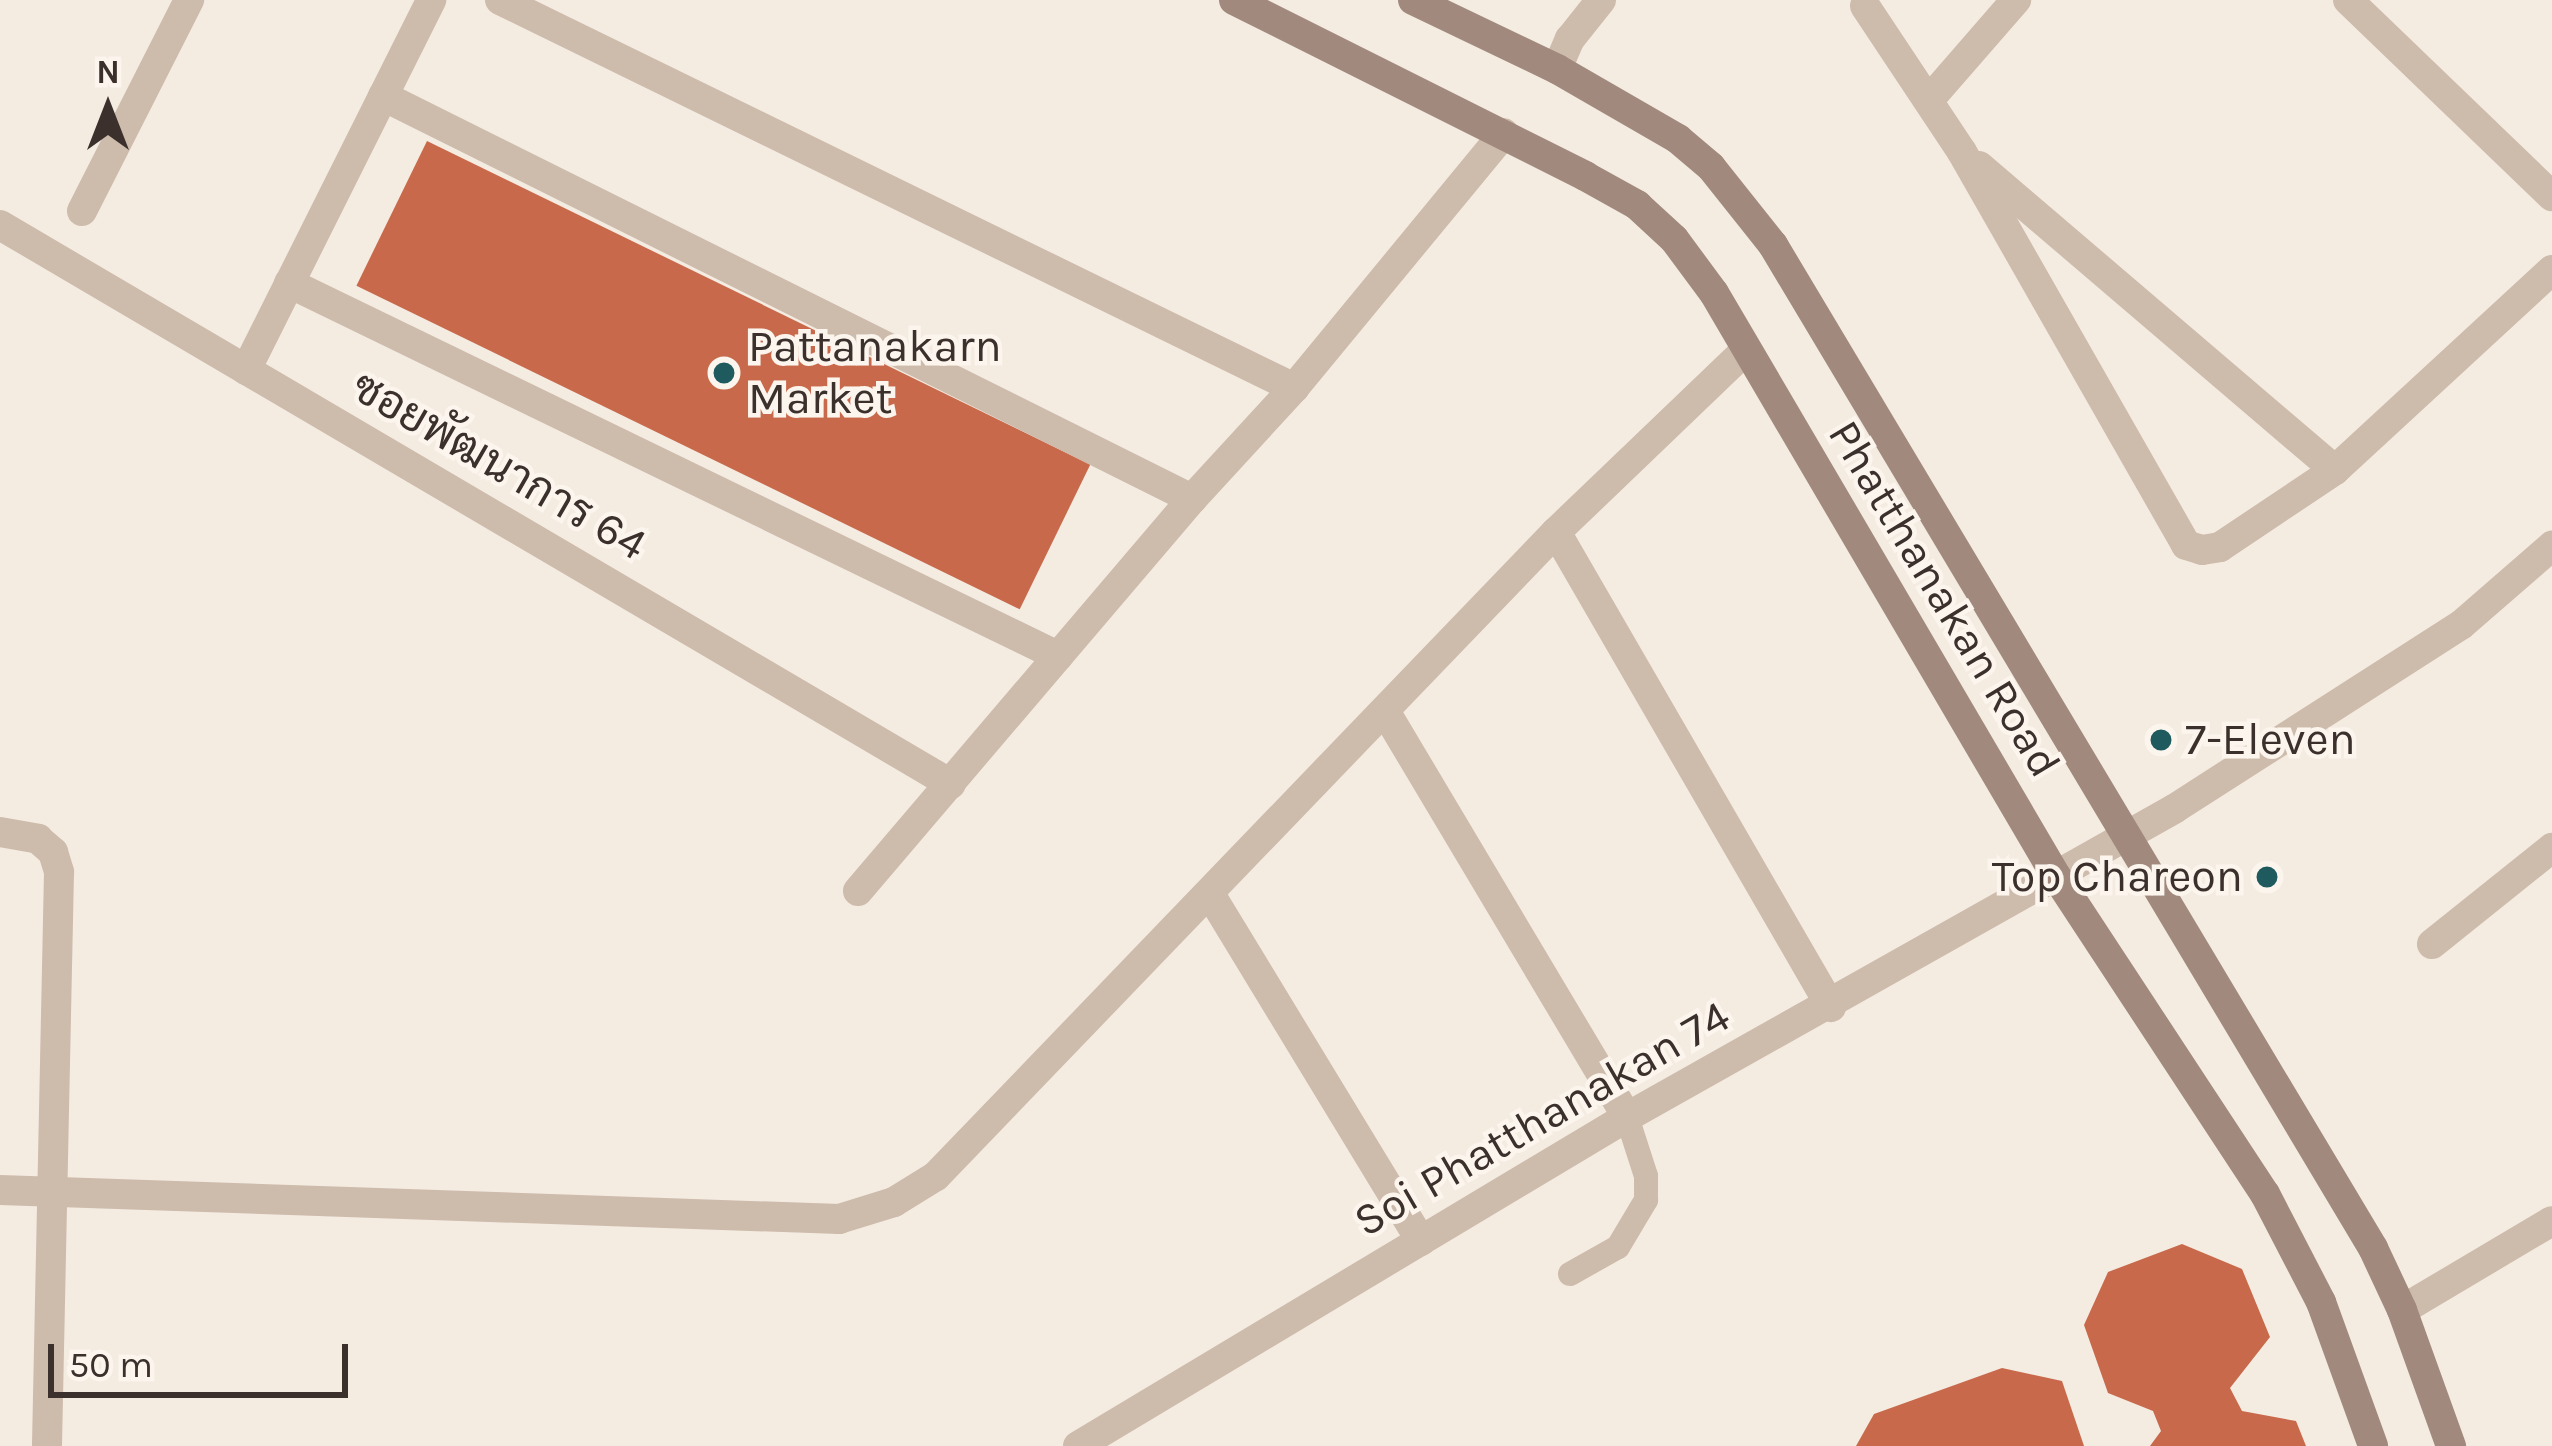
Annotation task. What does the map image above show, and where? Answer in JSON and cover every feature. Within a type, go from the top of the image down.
[{"type":"main road","name":"Phatthanakan Road","points":[[1234,0],[1504,133],[1637,206],[1674,239],[1714,293],[2056,876],[2297,1251],[2342,1351],[2373,1446]]},
{"type":"main road","name":"Phatthanakan Road","points":[[1413,0],[1557,69],[1678,139],[1750,214],[2373,1248],[2402,1310],[2451,1446]]},
{"type":"street","points":[[82,211],[189,0]]},
{"type":"street","points":[[246,370],[431,0]]},
{"type":"street","points":[[500,0],[1294,388]]},
{"type":"street","points":[[1557,69],[1570,39],[1601,0]]},
{"type":"street","points":[[1929,100],[2016,0]]},
{"type":"street","points":[[2348,0],[2552,196]]},
{"type":"street","points":[[1865,6],[1962,152],[2186,544],[2202,550],[2220,547],[2335,470],[2552,270]]},
{"type":"street","points":[[383,96],[1192,499]]},
{"type":"street","points":[[858,891],[1192,499],[1294,388],[1504,133]]},
{"type":"street","points":[[1962,152],[2335,470]]},
{"type":"street","name":"ซอยพัฒนาการ 64","points":[[0,226],[951,784]]},
{"type":"street","points":[[289,283],[1058,656]]},
{"type":"street","points":[[0,1190],[839,1219],[894,1202],[936,1176],[1556,532],[1746,350]]},
{"type":"street","points":[[1556,532],[1831,1007]]},
{"type":"street","name":"Soi Phatthanakan 74","points":[[1078,1446],[1627,1118],[2125,837],[2461,625],[2552,546]]},
{"type":"street","points":[[1385,711],[1627,1118]]},
{"type":"street","points":[[0,832],[38,838],[53,852],[58,872],[48,1191],[47,1446]]},
{"type":"street","points":[[2432,944],[2552,848]]},
{"type":"street","points":[[1210,894],[1421,1241]]},
{"type":"street","points":[[2402,1310],[2552,1221]]},
{"type":"lane","points":[[1570,1274],[1618,1246],[1646,1200],[1646,1176],[1627,1118]]},
{"type":"building","name":"Pattanakarn Market","points":[[427,141],[1090,465],[1020,609],[356,286]]},
{"type":"building","points":[[2182,1244],[2242,1269],[2270,1337],[2230,1388],[2242,1411],[2296,1421],[2306,1446],[2150,1446],[2161,1431],[2153,1411],[2108,1393],[2084,1325],[2108,1272]]},
{"type":"building","points":[[2002,1368],[2062,1381],[2084,1446],[1856,1446],[1874,1414]]},
{"type":"place","name":"Pattanakarn Market","points":[[724,373]]},
{"type":"place","name":"7-Eleven","points":[[2161,740]]},
{"type":"place","name":"Top Chareon","points":[[2267,877]]}]
